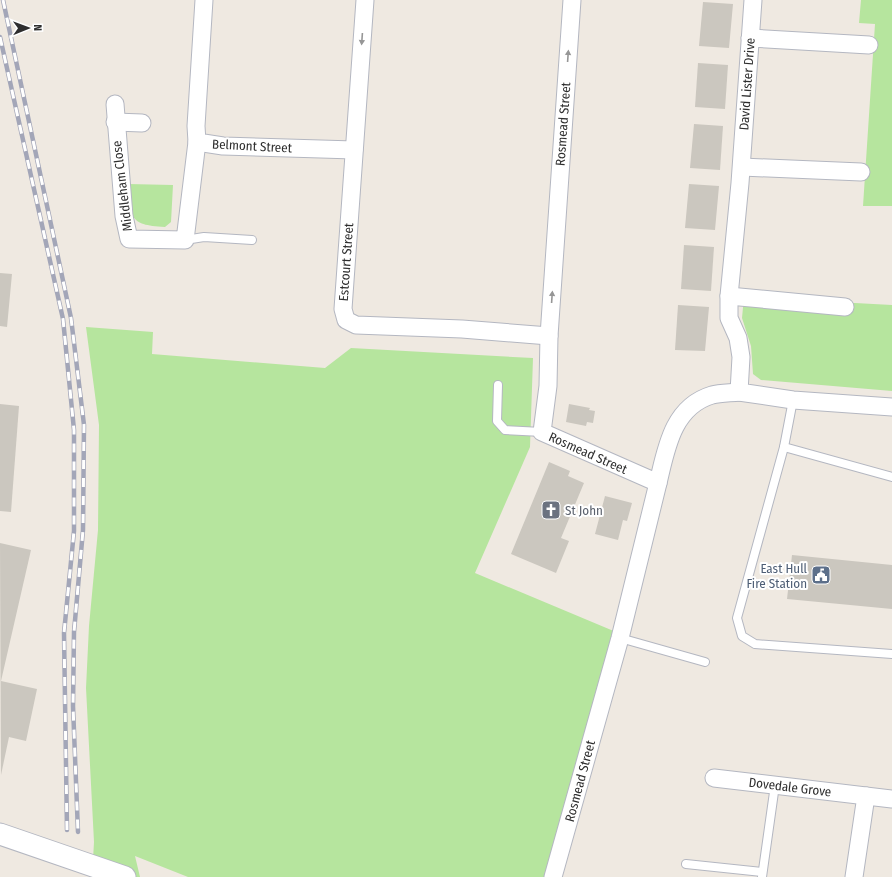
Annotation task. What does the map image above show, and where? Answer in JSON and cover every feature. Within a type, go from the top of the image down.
[{"type":"street","name":"Belmont Street","points":[[204,0],[196,126],[197,142],[223,146],[354,150]]},
{"type":"street","name":"Estcourt Street","points":[[365,0],[343,309],[346,320],[356,325],[462,329],[549,336]]},
{"type":"street","name":"Rosmead Street","points":[[553,877],[620,638],[658,483],[542,432],[548,386],[549,336],[572,0]]},
{"type":"street","name":"David Lister Drive","points":[[740,392],[741,356],[738,338],[728,318],[742,167],[753,0]]},
{"type":"street","points":[[750,38],[869,45]]},
{"type":"street","name":"Middleham Close","points":[[115,104],[115,122],[124,216],[129,239],[185,240]]},
{"type":"street","name":"Middleham Close","points":[[115,122],[142,123]]},
{"type":"street","points":[[185,240],[197,142]]},
{"type":"street","points":[[742,167],[861,172]]},
{"type":"street","points":[[729,296],[845,307]]},
{"type":"street","points":[[658,483],[668,444],[677,423],[687,409],[711,395],[740,392],[793,400],[892,407]]},
{"type":"street","name":"Dovedale Grove","points":[[714,778],[892,799]]},
{"type":"street","points":[[854,877],[866,796]]},
{"type":"street","points":[[0,834],[125,877]]},
{"type":"lane","points":[[185,240],[204,237],[252,240]]},
{"type":"lane","points":[[498,385],[497,421],[505,430],[542,432]]},
{"type":"lane","points":[[793,400],[784,447],[737,618],[742,636],[755,644],[892,654]]},
{"type":"lane","points":[[784,447],[892,476]]},
{"type":"lane","points":[[620,638],[704,662]]},
{"type":"lane","points":[[686,864],[762,874],[775,786]]},
{"type":"green space","points":[[861,0],[892,0],[892,206],[863,206],[875,24],[859,23]]},
{"type":"green space","points":[[128,184],[173,185],[171,222],[165,227],[144,224],[138,221],[131,212]]},
{"type":"green space","points":[[744,297],[892,305],[892,391],[761,380],[753,374],[751,346],[742,318]]},
{"type":"green space","points":[[86,327],[153,332],[152,354],[325,368],[351,348],[533,358],[530,447],[475,573],[616,632],[546,877],[188,877],[135,856],[140,877],[92,877],[94,842],[86,688],[89,626],[98,530],[99,425]]},
{"type":"building","points":[[703,2],[733,4],[729,48],[699,46]]},
{"type":"building","points":[[698,63],[728,65],[725,109],[695,107]]},
{"type":"building","points":[[694,124],[723,126],[720,170],[690,168]]},
{"type":"building","points":[[689,184],[719,186],[715,230],[685,228]]},
{"type":"building","points":[[684,245],[714,247],[711,291],[681,289]]},
{"type":"building","points":[[0,273],[12,274],[7,327],[0,326]]},
{"type":"building","points":[[678,305],[709,307],[705,351],[675,350]]},
{"type":"building","points":[[0,404],[19,406],[11,512],[0,511]]},
{"type":"building","points":[[569,404],[590,408],[589,410],[595,411],[593,423],[587,422],[586,426],[566,422]]},
{"type":"building","name":"St John","points":[[549,462],[570,471],[568,476],[584,483],[561,538],[569,541],[556,573],[511,554]]},
{"type":"building","points":[[605,496],[632,503],[627,521],[623,520],[618,540],[595,534]]},
{"type":"building","points":[[0,543],[31,550],[1,681],[37,689],[26,741],[9,737],[1,775]]},
{"type":"building","points":[[792,555],[892,565],[892,609],[787,599]]},
{"type":"railway","points":[[3,0],[71,318],[84,425],[83,530],[74,632],[73,706],[78,832]]},
{"type":"railway","points":[[0,37],[63,319],[74,430],[74,531],[64,633],[67,830]]},
{"type":"place","name":"St John","points":[[551,510]]},
{"type":"place","name":"East Hull Fire Station","points":[[821,575]]}]
